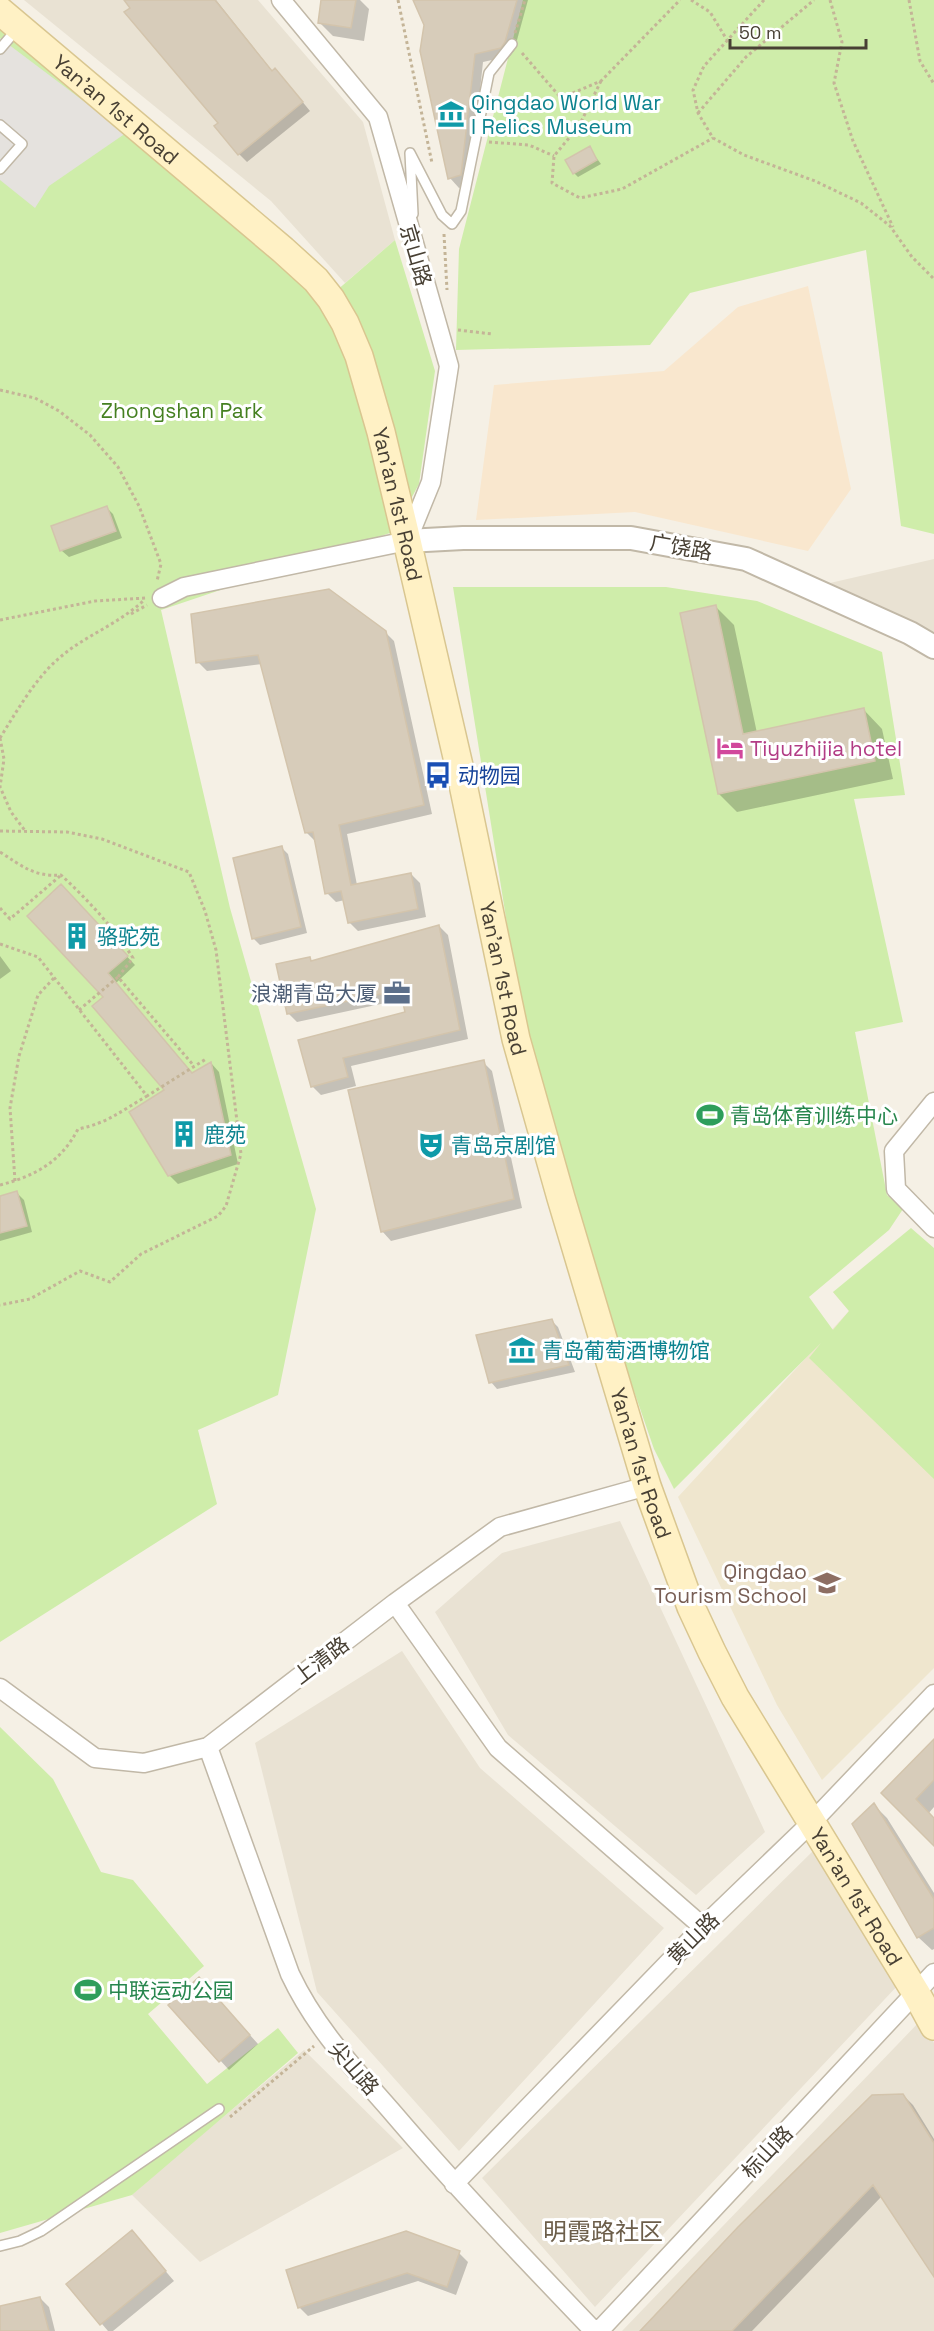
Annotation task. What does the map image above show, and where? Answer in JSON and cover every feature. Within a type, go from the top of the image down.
[{"type":"main road","name":"Yan'an 1st Road","points":[[9,19],[283,250],[316,280],[331,299],[345,323],[359,356],[381,432],[407,540],[460,770],[516,1039],[647,1486],[691,1606],[735,1697],[934,2026]]},
{"type":"street","name":"京山路","points":[[281,0],[378,117],[449,366],[431,482],[407,540]]},
{"type":"street","name":"广饶路","points":[[407,540],[631,538],[746,559],[910,633],[934,647]]},
{"type":"street","points":[[162,598],[184,587],[407,540]]},
{"type":"street","points":[[934,1102],[894,1151],[896,1189],[934,1228]]},
{"type":"street","name":"上清路","points":[[0,1688],[95,1758],[144,1763],[208,1747],[395,1603],[500,1527],[647,1486]]},
{"type":"street","points":[[395,1603],[498,1748],[703,1927]]},
{"type":"street","name":"黄山路","points":[[454,2184],[703,1927],[812,1822],[934,1694]]},
{"type":"street","name":"尖山路","points":[[208,1747],[290,1974],[304,2004],[326,2036],[454,2184],[594,2331]]},
{"type":"street","name":"标山路","points":[[599,2331],[934,1973]]},
{"type":"lane","points":[[0,49],[9,19]]},
{"type":"lane","points":[[415,250],[410,153],[442,215],[452,224],[461,211],[489,73],[512,44]]},
{"type":"lane","points":[[0,125],[22,144],[0,169]]},
{"type":"lane","points":[[0,2246],[41,2231],[219,2109]]},
{"type":"path","points":[[525,0],[512,44],[561,98],[601,81]]},
{"type":"path","points":[[680,0],[601,81],[579,126],[554,156],[552,183],[580,198],[622,189],[713,138]]},
{"type":"path","points":[[691,0],[710,12],[727,40]]},
{"type":"path","points":[[764,0],[704,66],[693,90],[698,113],[713,138],[744,155],[815,181],[861,203],[891,226],[912,257],[934,279]]},
{"type":"path","points":[[698,113],[746,57],[814,0]]},
{"type":"path","points":[[830,0],[842,42],[834,83],[853,141],[896,234]]},
{"type":"path","points":[[909,0],[920,62],[934,84]]},
{"type":"path","points":[[475,141],[530,145],[554,156]]},
{"type":"path","points":[[0,390],[35,398],[59,411],[90,435],[118,467],[139,506],[161,564]]},
{"type":"path","points":[[0,620],[95,601],[162,598]]},
{"type":"path","points":[[26,832],[11,812],[0,787],[4,759],[0,738],[19,707],[56,660],[93,634],[129,615]]},
{"type":"path","points":[[0,831],[67,832],[102,839],[189,872],[205,911],[216,950],[241,1154],[226,1206],[218,1216],[141,1254],[110,1282],[80,1271],[30,1299],[0,1305]]},
{"type":"path","points":[[0,852],[24,868],[44,876],[61,875]]},
{"type":"path","points":[[0,908],[10,919],[61,875]]},
{"type":"path","points":[[61,875],[125,945],[133,958],[118,977],[79,1010]]},
{"type":"path","points":[[0,944],[38,957],[147,1096]]},
{"type":"path","points":[[118,977],[194,1066]]},
{"type":"path","points":[[15,1181],[10,1108],[19,1056],[39,995],[54,978]]},
{"type":"path","points":[[0,1185],[32,1175],[55,1161],[72,1141],[78,1129],[98,1125],[111,1119],[206,1059]]},
{"type":"path","points":[[219,2109],[231,2118],[326,2036]]},
{"type":"shaded area","points":[[24,0],[258,0],[363,122],[395,240],[345,283],[271,201]]},
{"type":"shaded area","points":[[0,38],[126,133],[49,186],[35,208],[0,180]]},
{"type":"shaded area","points":[[808,286],[851,489],[808,551],[635,512],[476,520],[494,385],[664,371],[738,307]]},
{"type":"shaded area","points":[[934,559],[934,632],[830,583]]},
{"type":"shaded area","name":"Qingdao Tourism School","points":[[934,1249],[934,1668],[822,1780],[777,1705],[678,1497],[849,1311],[833,1292]]},
{"type":"shaded area","points":[[620,1521],[765,1832],[696,1895],[508,1735],[435,1612],[502,1553]]},
{"type":"shaded area","points":[[402,1651],[480,1768],[664,1928],[459,2151],[317,1992],[255,1743]]},
{"type":"shaded area","points":[[814,1850],[900,1983],[595,2307],[482,2178]]},
{"type":"shaded area","points":[[922,2019],[934,2043],[934,2331],[622,2331]]},
{"type":"shaded area","points":[[304,2050],[403,2148],[200,2262],[132,2195]]},
{"type":"green space","points":[[523,0],[934,0],[934,534],[901,526],[866,250],[690,293],[650,345],[456,350],[459,249]]},
{"type":"green space","name":"Zhongshan Park","points":[[0,1],[328,298],[395,240],[435,371],[419,484],[393,532],[161,610],[230,908],[316,1209],[278,1395],[198,1430],[217,1504],[0,1642]]},
{"type":"green space","name":"青岛体育训练中心","points":[[453,587],[666,587],[757,601],[882,652],[905,795],[854,799],[903,1022],[855,1032],[887,1195],[903,1209],[889,1230],[809,1297],[833,1330],[849,1311],[833,1292],[911,1228],[934,1248],[934,1479],[809,1358],[821,1343],[674,1489],[654,1449],[596,1281],[525,1036]]},
{"type":"green space","name":"中联运动公园","points":[[0,1727],[53,1779],[101,1872],[133,1880],[204,1966],[148,2014],[207,2084],[278,2028],[298,2053],[132,2195],[0,2233]]},
{"type":"building","points":[[124,0],[215,0],[272,71],[275,68],[303,102],[238,155],[214,126],[218,123],[124,12],[130,8]]},
{"type":"building","points":[[321,0],[356,0],[351,28],[318,23]]},
{"type":"building","name":"Qingdao World War I Relics Museum","points":[[413,0],[517,0],[505,42],[501,48],[475,54],[461,175],[448,179],[420,51],[424,25]]},
{"type":"building","points":[[590,146],[597,160],[573,174],[565,160]]},
{"type":"building","points":[[107,506],[116,531],[60,551],[51,526]]},
{"type":"building","points":[[329,589],[386,631],[424,805],[339,825],[351,885],[411,873],[418,909],[348,923],[341,891],[325,894],[313,832],[305,833],[258,655],[196,663],[191,614]]},
{"type":"building","points":[[716,605],[743,734],[864,708],[875,761],[718,794],[680,613]]},
{"type":"building","points":[[282,846],[301,927],[252,939],[233,858]]},
{"type":"building","points":[[61,884],[128,956],[108,973],[192,1073],[211,1062],[231,1155],[168,1176],[129,1112],[164,1090],[92,1006],[103,997],[27,916]]},
{"type":"building","name":"浪潮青岛大厦","points":[[439,925],[460,1030],[343,1058],[348,1077],[311,1087],[298,1040],[405,1012],[400,990],[287,1014],[276,964],[310,957],[311,961]]},
{"type":"building","name":"青岛京剧馆","points":[[484,1060],[514,1199],[381,1232],[348,1090]]},
{"type":"building","points":[[17,1191],[27,1226],[0,1233],[0,1196]]},
{"type":"building","name":"青岛葡萄酒博物馆","points":[[552,1319],[569,1365],[489,1383],[476,1335]]},
{"type":"building","points":[[934,1739],[934,1780],[916,1799],[934,1818],[934,1846],[881,1793]]},
{"type":"building","points":[[874,1803],[934,1899],[934,1928],[917,1938],[852,1824]]},
{"type":"building","points":[[199,1977],[250,2035],[219,2062],[168,2005]]},
{"type":"building","points":[[903,2094],[934,2143],[934,2277],[873,2185],[732,2331],[640,2331],[738,2227],[872,2095]]},
{"type":"building","points":[[132,2230],[166,2271],[100,2325],[66,2284]]},
{"type":"building","points":[[406,2231],[460,2251],[447,2287],[407,2273],[298,2308],[286,2270]]},
{"type":"building","points":[[40,2297],[49,2331],[0,2331],[0,2306]]},
{"type":"place","name":"Qingdao World War I Relics Museum","points":[[451,114]]},
{"type":"place","name":"Tiyuzhijia hotel","points":[[730,748]]},
{"type":"place","name":"动物园","points":[[438,775]]},
{"type":"place","name":"骆驼苑","points":[[77,936]]},
{"type":"place","name":"浪潮青岛大厦","points":[[397,993]]},
{"type":"place","name":"青岛体育训练中心","points":[[710,1115]]},
{"type":"place","name":"鹿苑","points":[[184,1134]]},
{"type":"place","name":"青岛京剧馆","points":[[431,1145]]},
{"type":"place","name":"青岛葡萄酒博物馆","points":[[522,1350]]},
{"type":"place","name":"Qingdao Tourism School","points":[[827,1583]]},
{"type":"place","name":"中联运动公园","points":[[88,1990]]},
{"type":"district","name":"明霞路社区","points":[[603,2231]]}]
